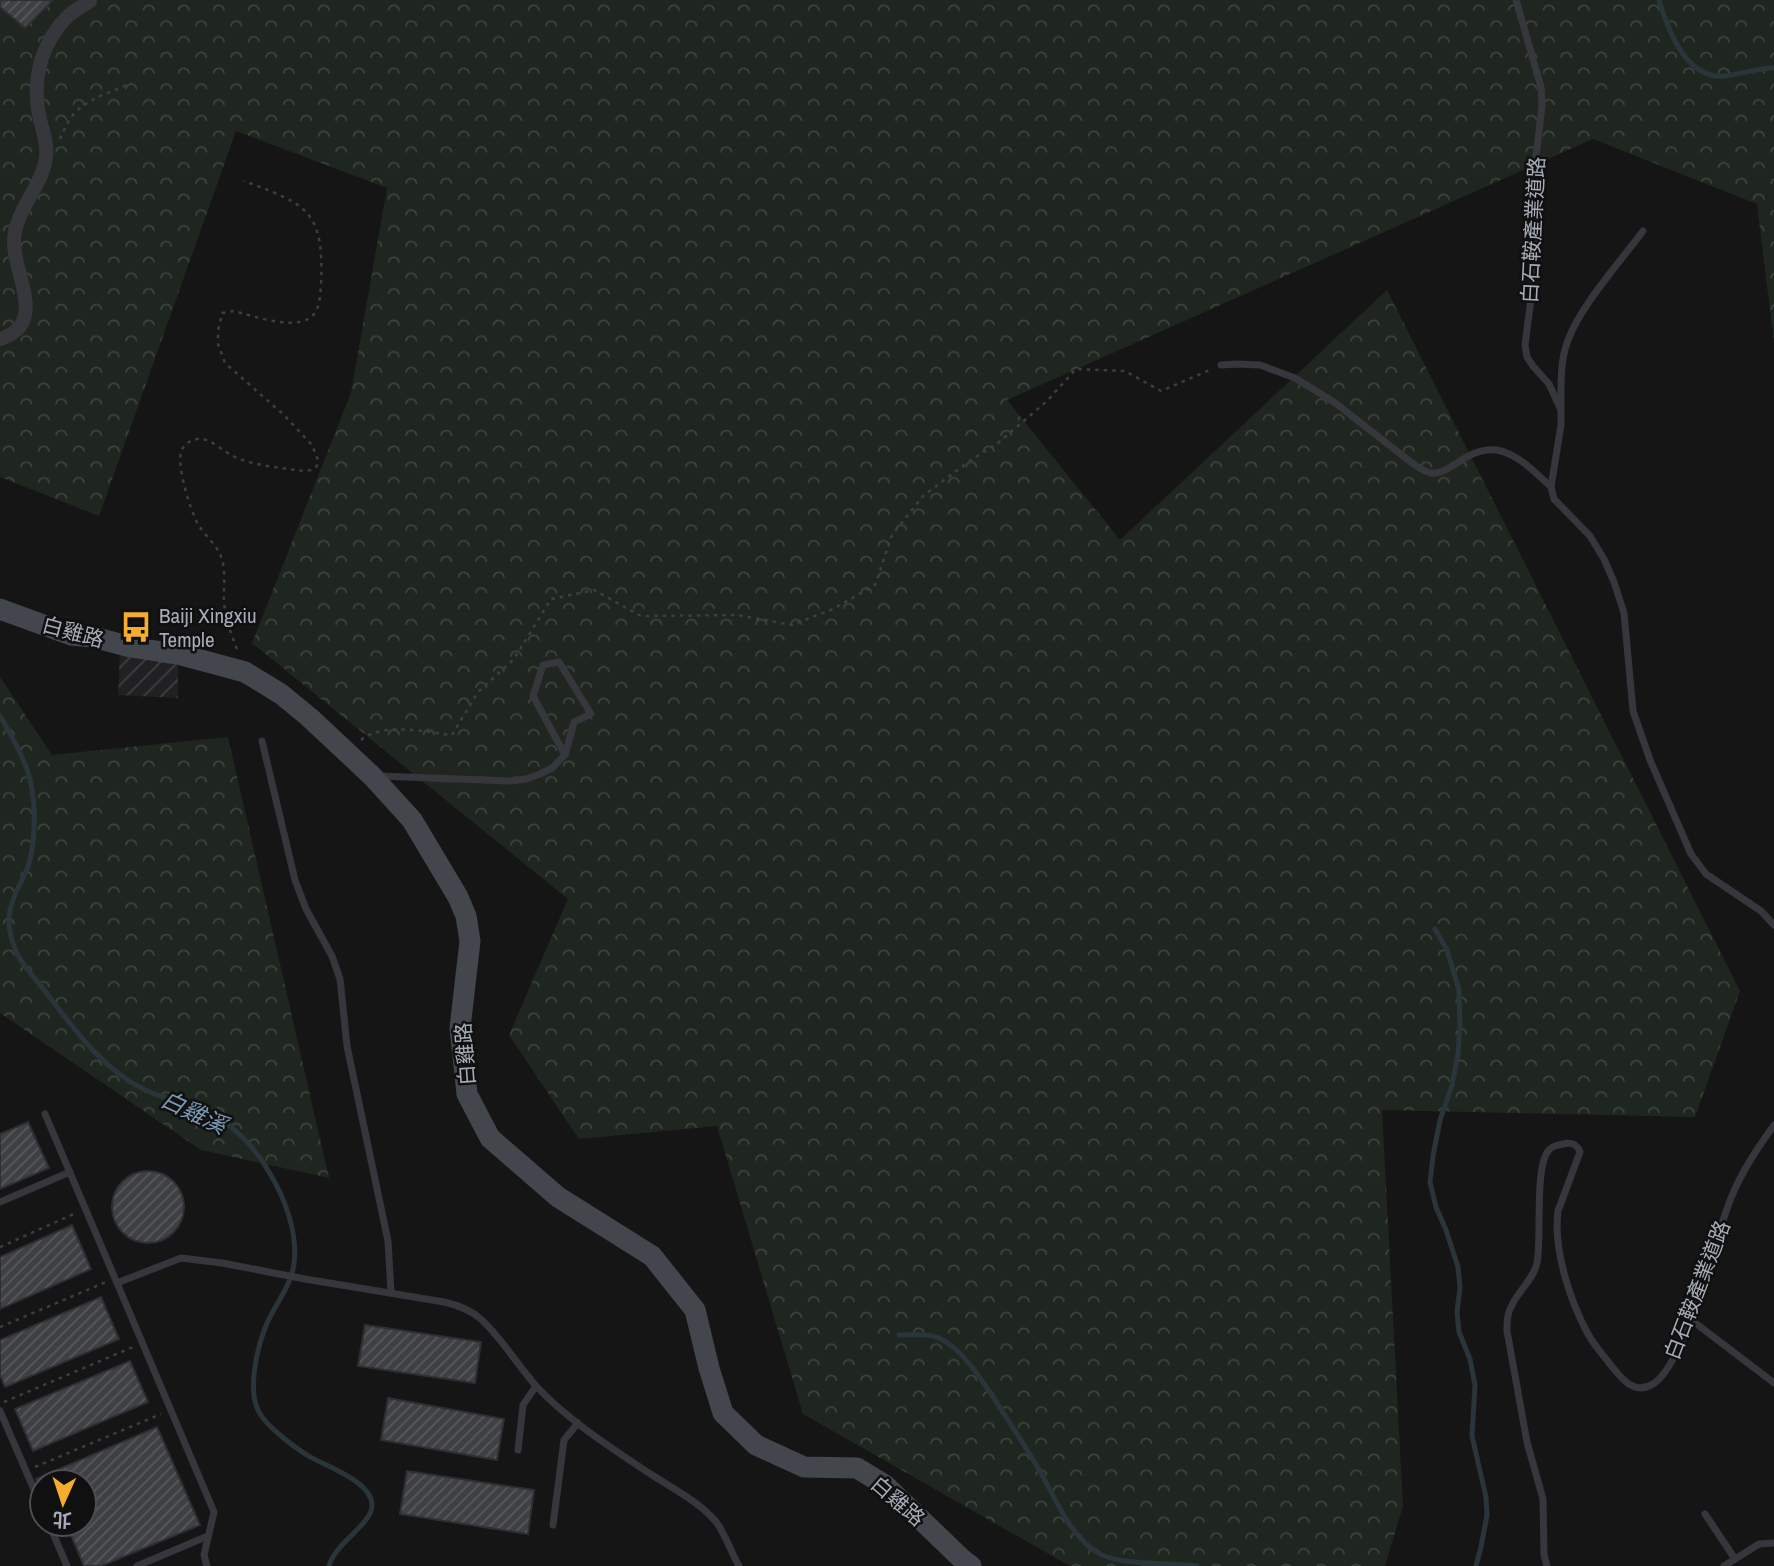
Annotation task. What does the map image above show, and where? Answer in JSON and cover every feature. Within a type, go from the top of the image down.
[{"type":"street","points":[[0,339],[16,331],[26,311],[26,299],[16,262],[15,234],[20,216],[44,169],[46,158],[37,91],[41,59],[47,42],[69,16],[90,1]]},
{"type":"street","name":"白雞路","points":[[0,609],[71,635],[182,655],[245,672],[281,694],[372,776],[412,820],[458,897],[466,916],[470,941],[460,1028],[467,1094],[490,1138],[558,1197],[652,1256],[695,1310],[723,1413],[756,1445],[804,1467],[857,1468],[885,1485],[971,1566]]},
{"type":"lane","name":"白石鞍產業道路","points":[[1516,0],[1541,87],[1542,106],[1531,185],[1535,268],[1525,345],[1527,357],[1549,384],[1561,410]]},
{"type":"lane","points":[[1643,231],[1585,307],[1568,339],[1561,366],[1561,425],[1551,487],[1554,499],[1590,536],[1614,582],[1624,613],[1633,711],[1650,760],[1691,854],[1706,874],[1761,911],[1774,925]]},
{"type":"lane","points":[[1222,365],[1260,365],[1295,378],[1334,402],[1412,463],[1432,474],[1441,472],[1466,456],[1496,450],[1529,466],[1551,487]]},
{"type":"lane","points":[[372,776],[511,781],[552,768],[565,755],[575,722],[591,714],[559,662],[543,665],[533,696],[565,755]]},
{"type":"lane","points":[[262,741],[295,880],[306,909],[332,956],[340,979],[347,1046],[388,1241],[391,1292]]},
{"type":"lane","points":[[45,1114],[214,1512],[204,1555],[207,1566]]},
{"type":"lane","name":"白石鞍產業道路","points":[[1547,1566],[1544,1555],[1543,1499],[1527,1442],[1507,1331],[1507,1316],[1512,1304],[1531,1279],[1537,1263],[1540,1188],[1547,1152],[1553,1147],[1569,1143],[1579,1148],[1579,1157],[1558,1211],[1557,1230],[1558,1244],[1574,1304],[1588,1335],[1618,1376],[1627,1384],[1642,1388],[1661,1378],[1670,1365],[1685,1333],[1730,1199],[1750,1158],[1774,1125]]},
{"type":"lane","points":[[0,1202],[70,1172]]},
{"type":"lane","points":[[116,1280],[181,1258],[457,1305],[482,1320],[537,1386],[578,1423],[689,1499],[717,1523],[739,1566]]},
{"type":"lane","points":[[1690,1319],[1774,1383]]},
{"type":"lane","points":[[518,1450],[523,1405],[537,1386]]},
{"type":"lane","points":[[0,1410],[28,1476]]},
{"type":"lane","points":[[553,1525],[564,1440],[578,1423]]},
{"type":"lane","points":[[1705,1514],[1735,1559]]},
{"type":"lane","points":[[137,1566],[208,1536]]},
{"type":"lane","points":[[55,1538],[67,1566]]},
{"type":"lane","points":[[1724,1566],[1759,1544],[1774,1544]]},
{"type":"path","points":[[44,169],[67,124],[78,109],[131,83]]},
{"type":"path","points":[[244,181],[293,200],[301,207],[318,230],[322,256],[318,307],[308,320],[292,323],[227,311],[222,313],[218,331],[218,344],[225,363],[284,415],[312,445],[318,460],[317,466],[303,471],[256,463],[239,459],[204,440],[197,439],[184,444],[181,451],[180,462],[192,514],[220,553],[225,573],[224,604],[229,630],[245,672]]},
{"type":"path","points":[[346,752],[366,736],[398,729],[452,736],[478,692],[514,659],[551,599],[594,590],[641,616],[737,615],[792,625],[833,609],[875,585],[892,535],[923,496],[998,443],[1047,401],[1076,369],[1125,371],[1161,391],[1222,365]]},
{"type":"path","points":[[0,1247],[86,1209]]},
{"type":"path","points":[[0,1327],[116,1280]]},
{"type":"path","points":[[0,1404],[143,1343]]},
{"type":"path","points":[[26,1471],[171,1410]]},
{"type":"shaded area","points":[[120,651],[178,665],[178,698],[118,695]]},
{"type":"green space","points":[[0,0],[1774,0],[1774,342],[1757,204],[1593,139],[1007,400],[1120,540],[1387,290],[1740,991],[1695,1117],[1382,1110],[1403,1506],[1385,1566],[1070,1566],[803,1414],[717,1126],[579,1139],[509,1035],[568,899],[252,643],[351,393],[387,188],[236,131],[99,516],[0,477]]},
{"type":"green space","points":[[0,677],[52,755],[228,737],[329,1178],[201,1150],[0,1013]]},
{"type":"building","points":[[0,0],[53,0],[25,28],[0,7]]},
{"type":"building","points":[[28,1122],[49,1168],[0,1189],[0,1134]]},
{"type":"building","points":[[148,1171],[168,1177],[178,1187],[184,1207],[178,1227],[168,1237],[148,1243],[128,1237],[118,1227],[112,1207],[118,1187],[128,1177]]},
{"type":"building","points":[[72,1225],[91,1269],[0,1309],[0,1257]]},
{"type":"building","points":[[101,1297],[119,1339],[5,1387],[0,1375],[0,1340]]},
{"type":"building","points":[[365,1325],[481,1342],[475,1383],[358,1366]]},
{"type":"building","points":[[130,1361],[148,1402],[33,1451],[15,1409]]},
{"type":"building","points":[[388,1398],[504,1419],[497,1460],[381,1440]]},
{"type":"building","points":[[157,1427],[200,1525],[101,1566],[84,1566],[72,1538],[98,1538],[98,1468],[62,1468]]},
{"type":"building","points":[[407,1471],[534,1490],[528,1534],[400,1514]]},
{"type":"waterway","points":[[1659,0],[1681,51],[1689,62],[1700,70],[1711,75],[1725,76],[1774,68]]},
{"type":"waterway","name":"白雞溪","points":[[0,716],[26,767],[34,803],[30,860],[12,901],[9,917],[12,942],[18,956],[74,1029],[113,1069],[150,1092],[210,1113],[239,1134],[263,1162],[285,1204],[294,1240],[294,1264],[289,1281],[268,1320],[256,1358],[255,1403],[263,1418],[288,1442],[346,1475],[365,1489],[370,1497],[372,1506],[366,1520],[338,1550],[329,1566]]},
{"type":"waterway","points":[[1435,929],[1447,950],[1459,990],[1460,1025],[1458,1054],[1452,1085],[1440,1120],[1430,1182],[1436,1207],[1458,1267],[1459,1332],[1470,1359],[1475,1385],[1472,1436],[1486,1497],[1487,1515],[1476,1566]]},
{"type":"waterway","points":[[899,1335],[936,1337],[948,1343],[966,1359],[1024,1445],[1064,1515],[1090,1548],[1102,1555],[1124,1561],[1197,1566]]},
{"type":"place","name":"Baiji Xingxiu Temple","points":[[136,627]]}]
